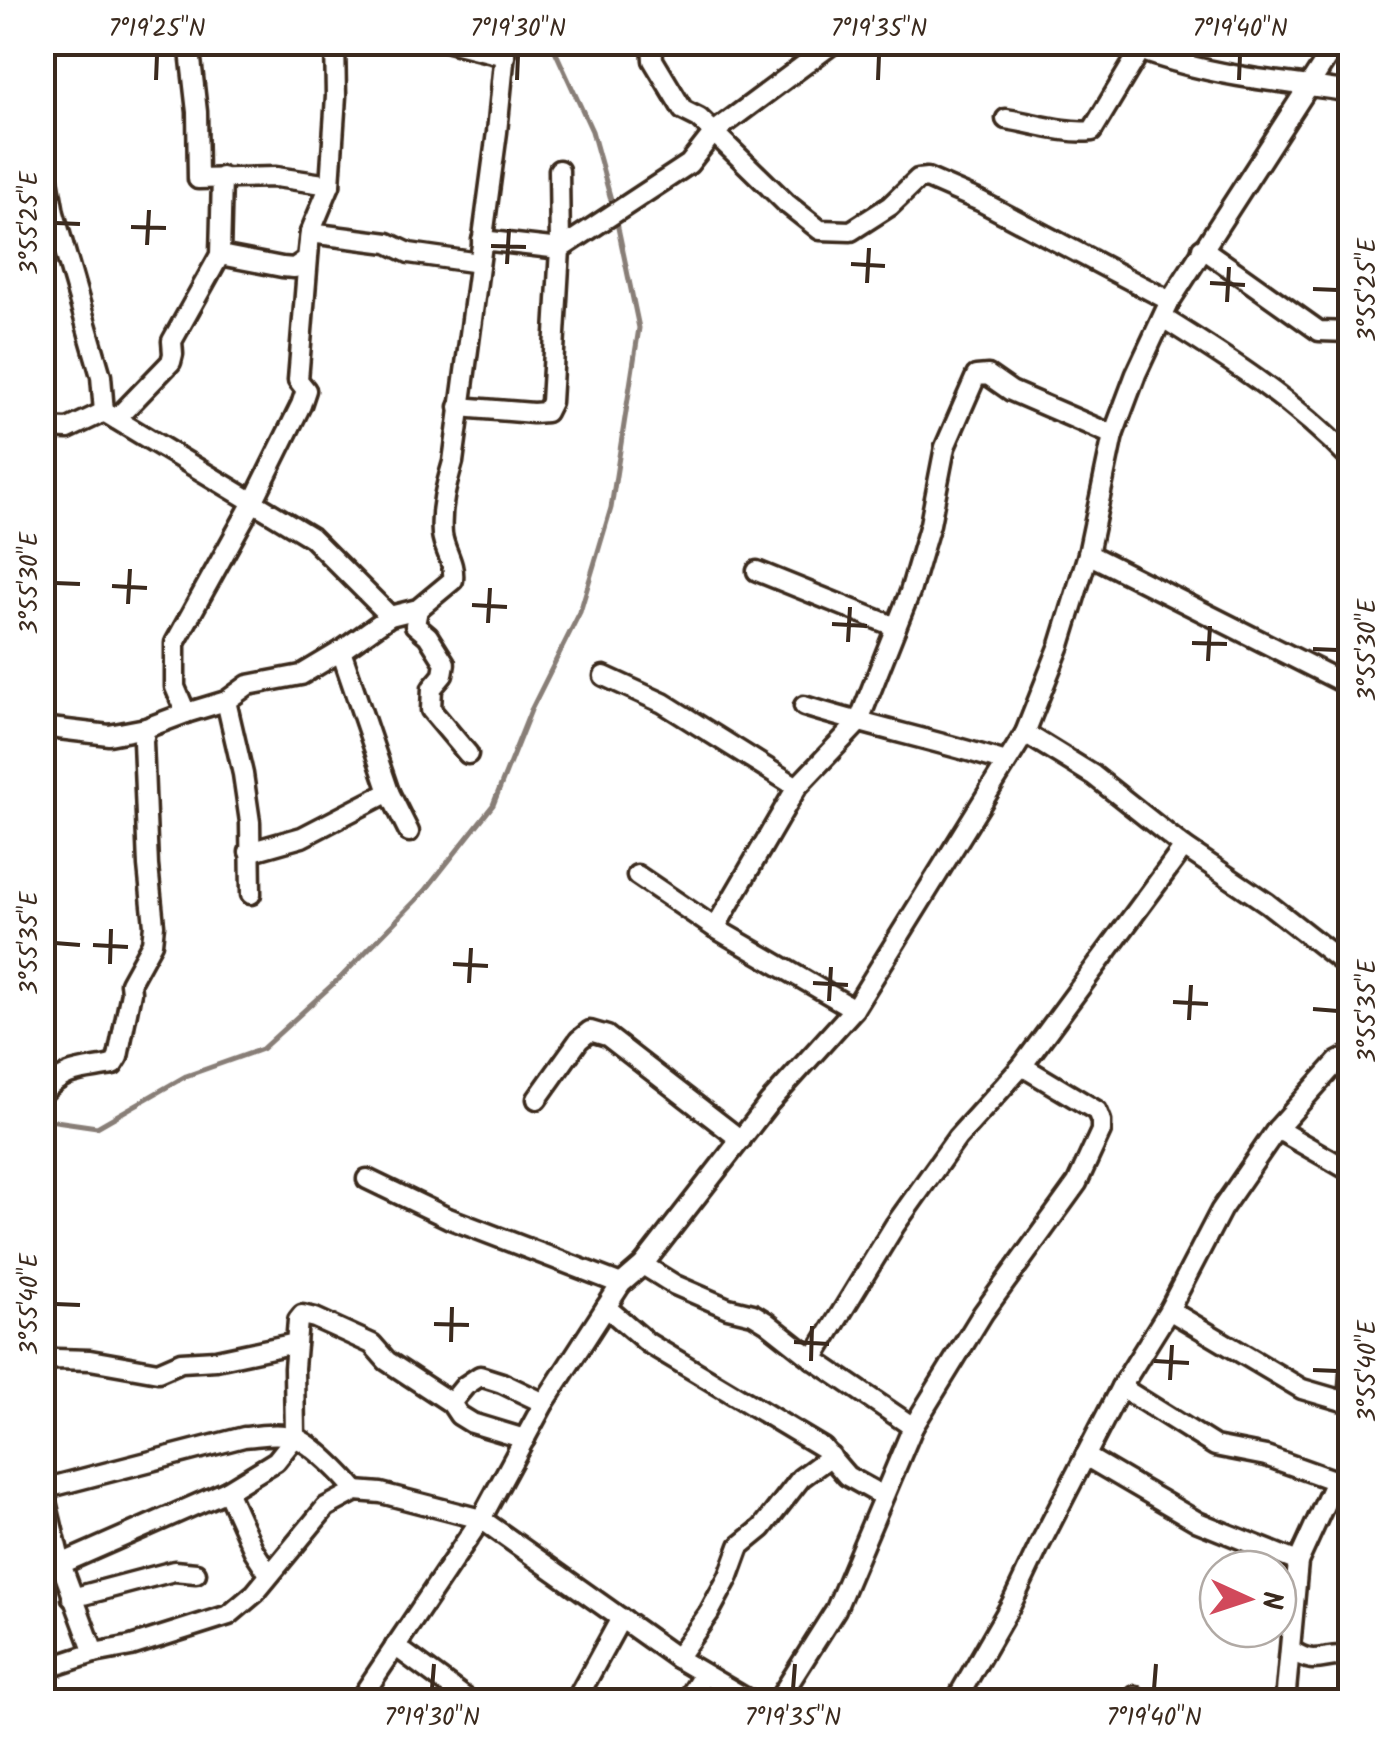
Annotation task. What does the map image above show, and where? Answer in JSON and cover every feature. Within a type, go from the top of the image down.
[{"type":"street","points":[[189,42],[197,112],[198,179],[276,177],[330,185]]},
{"type":"street","points":[[220,256],[282,268],[294,268],[307,259],[310,233],[330,185],[335,42]]},
{"type":"street","points":[[42,727],[109,735],[146,728],[226,701],[248,685],[300,675],[341,652],[390,616],[418,608],[454,580],[455,566],[442,534],[442,498],[453,462],[506,49],[449,42]]},
{"type":"street","points":[[652,42],[653,60],[683,110],[699,118],[820,230],[851,231],[890,206],[918,180],[927,178],[980,201],[1166,309],[1334,441],[1350,458]]},
{"type":"street","points":[[482,240],[560,249],[688,164],[714,132],[834,42]]},
{"type":"street","points":[[358,1702],[482,1519],[544,1403],[621,1284],[642,1265],[769,1103],[854,1009],[1024,733],[1060,645],[1088,554],[1113,435],[1136,374],[1166,309],[1202,248],[1337,42]]},
{"type":"street","points":[[1006,119],[1075,133],[1092,131],[1134,47],[1246,79],[1338,90],[1350,95]]},
{"type":"street","points":[[42,146],[48,217],[101,376],[110,416],[311,537],[390,616]]},
{"type":"street","points":[[459,407],[533,413],[546,412],[551,402],[560,249],[559,170]]},
{"type":"street","points":[[42,428],[68,428],[110,416],[171,362],[172,341],[220,256],[222,177]]},
{"type":"street","points":[[310,233],[479,263]]},
{"type":"street","points":[[186,713],[175,686],[175,642],[253,502],[306,390],[298,380],[310,233]]},
{"type":"street","points":[[1202,248],[1319,332],[1350,332]]},
{"type":"street","points":[[715,928],[797,787],[858,723],[910,592],[930,524],[945,447],[976,376],[988,375],[1011,391],[1113,435]]},
{"type":"street","points":[[1088,554],[1350,686]]},
{"type":"street","points":[[757,571],[896,626]]},
{"type":"street","points":[[418,608],[415,625],[428,636],[445,663],[444,675],[432,688],[431,710],[468,754]]},
{"type":"street","points":[[341,652],[389,792],[409,832]]},
{"type":"street","points":[[604,676],[664,702],[797,787]]},
{"type":"street","points":[[226,701],[250,822],[251,894]]},
{"type":"street","points":[[804,706],[1006,762]]},
{"type":"street","points":[[42,1094],[66,1072],[113,1065],[118,1057],[130,982],[152,943],[143,741],[146,728]]},
{"type":"street","points":[[1024,733],[1093,775],[1184,848],[1267,903],[1350,968]]},
{"type":"street","points":[[249,852],[302,837],[389,792]]},
{"type":"street","points":[[813,1359],[896,1225],[958,1138],[1022,1066],[1184,848]]},
{"type":"street","points":[[637,875],[715,928],[854,1009]]},
{"type":"street","points":[[537,1099],[579,1040],[590,1031],[607,1036],[740,1140]]},
{"type":"street","points":[[954,1702],[1012,1603],[1120,1386],[1169,1310],[1220,1210],[1277,1130],[1337,1062],[1350,1055]]},
{"type":"street","points":[[777,1702],[836,1608],[913,1427],[982,1314],[1077,1183],[1101,1131],[1096,1111],[1022,1066]]},
{"type":"street","points":[[1277,1130],[1350,1171]]},
{"type":"street","points":[[367,1179],[448,1218],[621,1284]]},
{"type":"street","points":[[642,1265],[675,1285],[728,1308],[753,1314],[913,1427]]},
{"type":"street","points":[[606,1307],[648,1342],[824,1448],[848,1476],[883,1496]]},
{"type":"street","points":[[1169,1310],[1302,1389],[1350,1403],[1350,1374]]},
{"type":"street","points":[[61,1564],[227,1491],[276,1461],[295,1437],[296,1343],[302,1315],[372,1344],[387,1361],[472,1423],[525,1440]]},
{"type":"street","points":[[42,1364],[56,1358],[90,1360],[158,1372],[181,1362],[216,1360],[296,1343]]},
{"type":"street","points":[[451,1404],[465,1386],[480,1376],[544,1403]]},
{"type":"street","points":[[1120,1386],[1215,1446],[1266,1456],[1343,1483],[1298,1562]]},
{"type":"street","points":[[94,1653],[61,1564],[43,1487],[274,1434],[295,1437],[340,1471],[356,1491]]},
{"type":"street","points":[[677,1658],[730,1576],[740,1546],[762,1528],[801,1478],[830,1456]]},
{"type":"street","points":[[1085,1456],[1198,1522],[1266,1549]]},
{"type":"street","points":[[227,1491],[269,1574]]},
{"type":"street","points":[[42,1670],[229,1616],[255,1593],[326,1507],[356,1491],[381,1492],[482,1519],[677,1658],[752,1702]]},
{"type":"street","points":[[72,1598],[174,1571],[196,1573]]},
{"type":"street","points":[[575,1702],[621,1618]]},
{"type":"street","points":[[395,1646],[471,1702]]},
{"type":"street","points":[[1284,1702],[1291,1650],[1304,1659],[1350,1657]]},
{"type":"street","points":[[686,1702],[703,1675]]},
{"type":"waterway","points":[[551,42],[592,131],[613,207]]},
{"type":"waterway","points":[[42,1119],[97,1127],[186,1076],[262,1049],[343,975],[425,891],[493,805],[531,710],[580,612],[611,508],[639,328],[616,218]]}]
